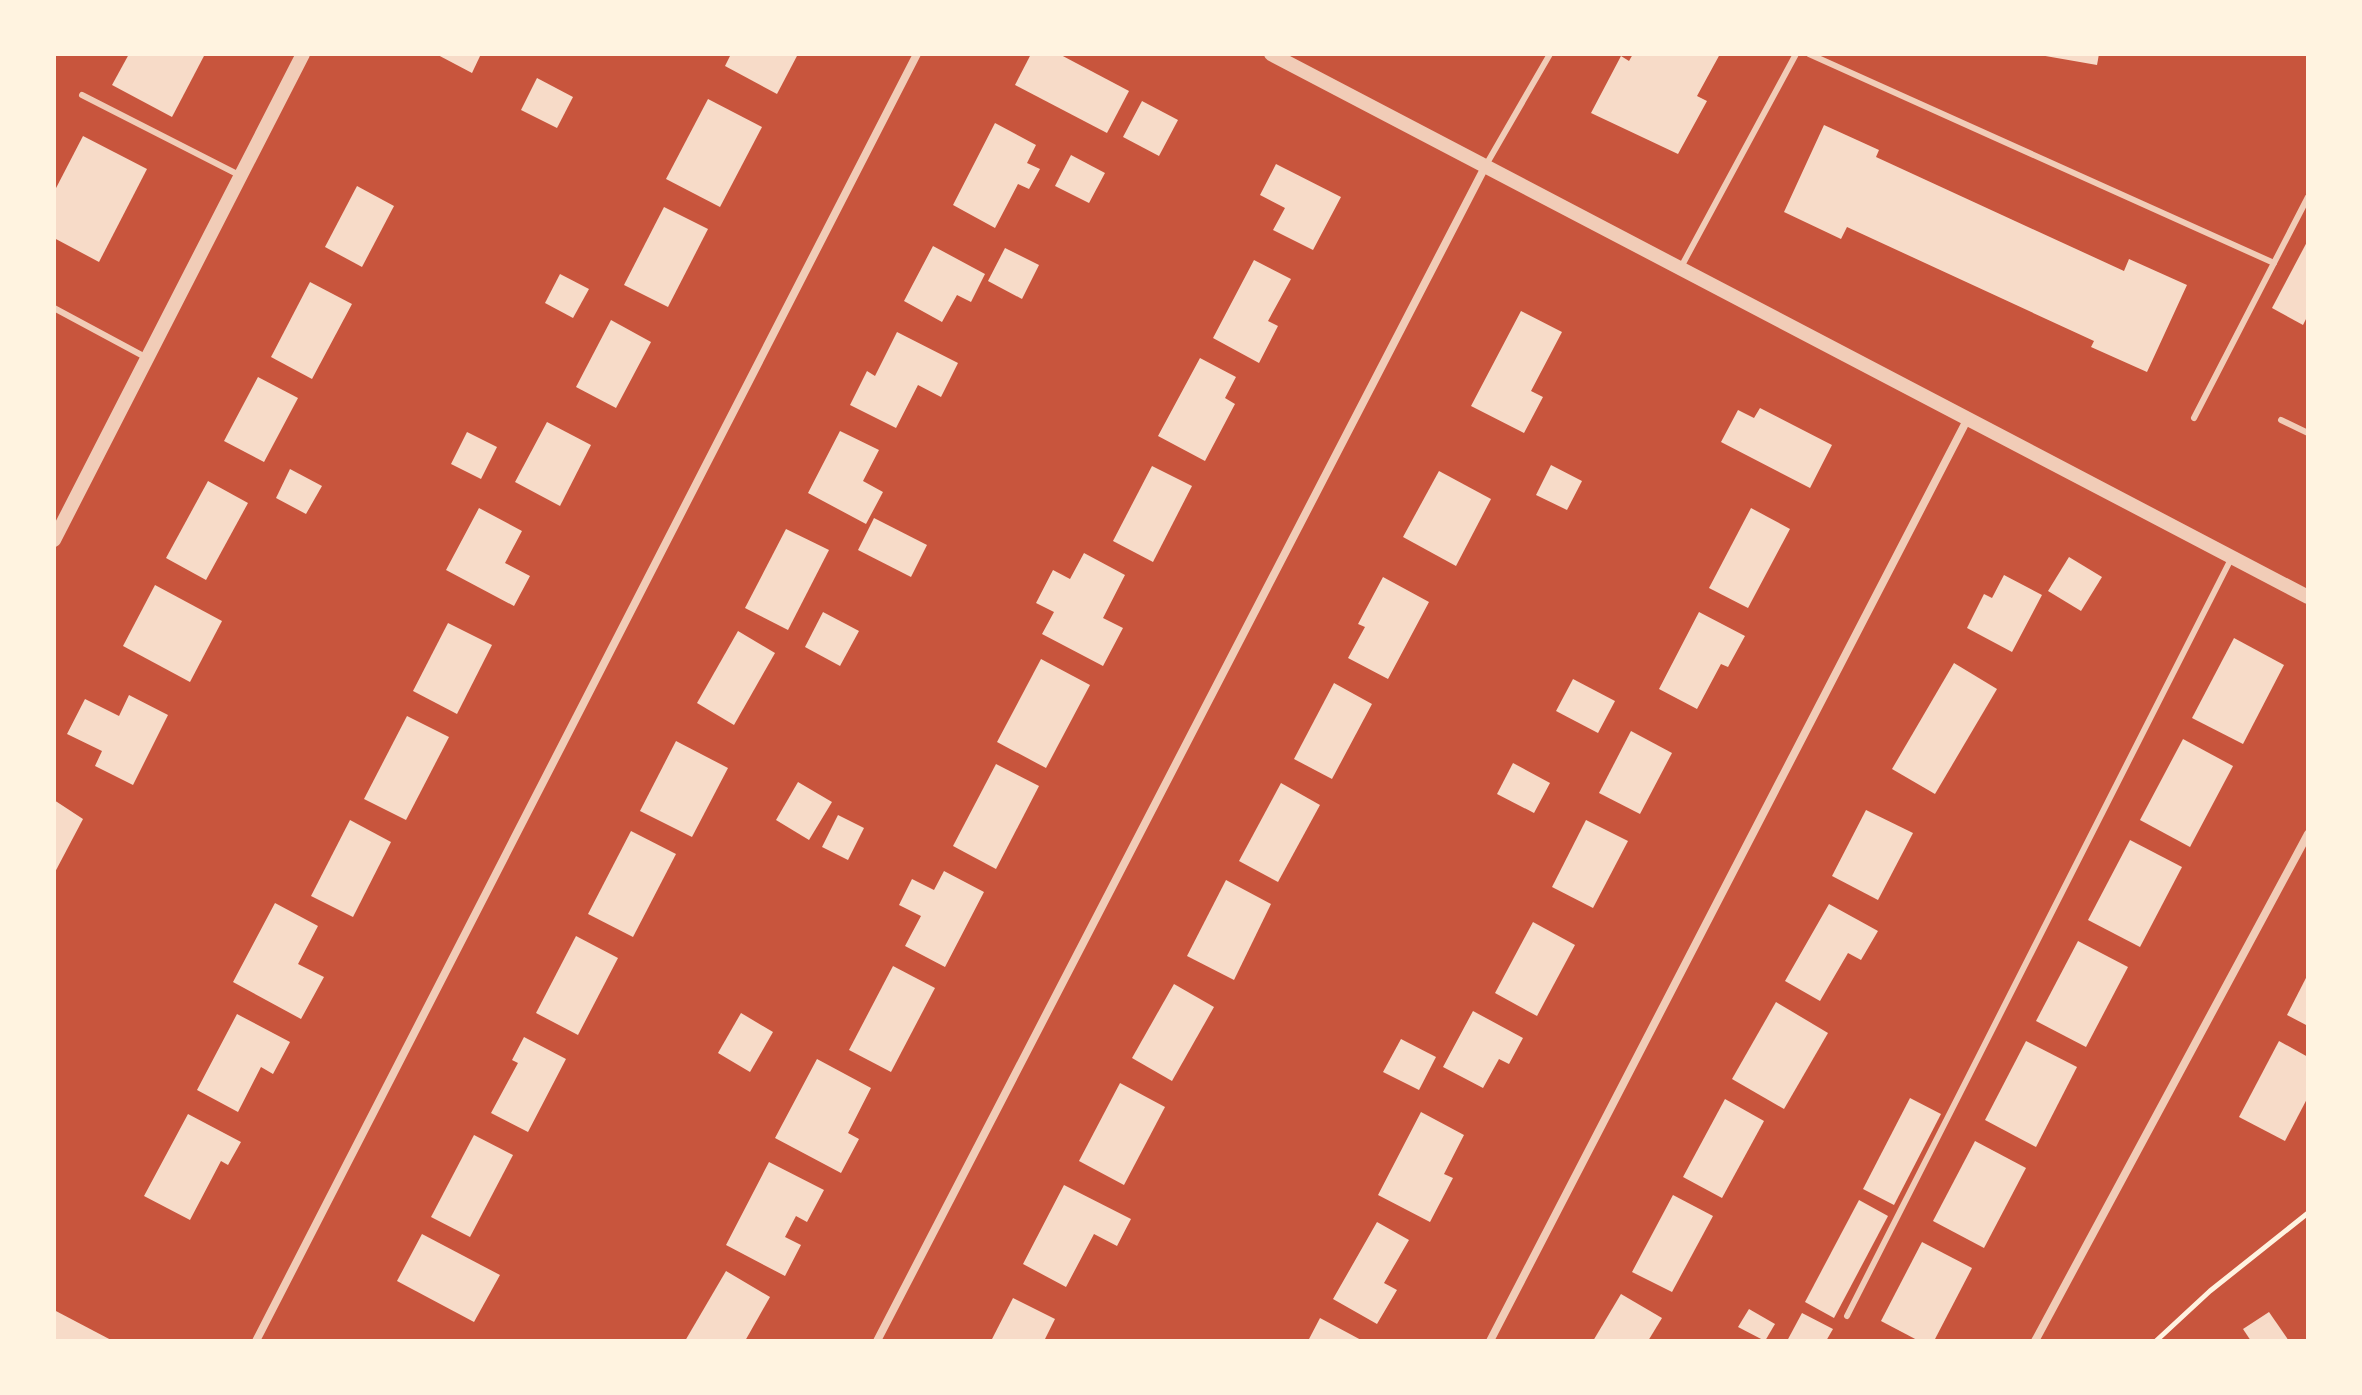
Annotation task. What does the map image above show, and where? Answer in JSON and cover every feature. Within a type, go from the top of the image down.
[{"type":"street","points":[[54,540],[58,522],[147,358],[303,54]]},
{"type":"street","points":[[256,1341],[917,54]]},
{"type":"street","points":[[1271,54],[2308,597]]},
{"type":"street","points":[[877,1341],[1485,167]]},
{"type":"street","points":[[1490,1341],[1967,420]]},
{"type":"street","points":[[2035,1341],[2307,836]]},
{"type":"lane","points":[[1485,167],[1550,54]]},
{"type":"lane","points":[[1680,269],[1796,54]]},
{"type":"lane","points":[[1809,54],[2274,263]]},
{"type":"lane","points":[[82,95],[241,176]]},
{"type":"lane","points":[[2194,418],[2308,197]]},
{"type":"lane","points":[[54,308],[147,358]]},
{"type":"lane","points":[[2281,420],[2308,433]]},
{"type":"lane","points":[[1847,1316],[2231,559]]},
{"type":"path","points":[[2156,1341],[2210,1291],[2308,1213]]},
{"type":"building","points":[[129,54],[205,54],[172,117],[112,85]]},
{"type":"building","points":[[436,54],[481,54],[472,73]]},
{"type":"building","points":[[731,54],[798,54],[777,94],[725,66]]},
{"type":"building","points":[[1031,54],[1059,54],[1129,91],[1107,133],[1015,85]]},
{"type":"building","points":[[1633,54],[1720,54],[1697,96],[1707,101],[1678,154],[1591,113],[1621,56],[1629,61]]},
{"type":"building","points":[[2034,54],[2099,54],[2097,65]]},
{"type":"building","points":[[537,78],[573,97],[557,128],[521,110]]},
{"type":"building","points":[[708,99],[762,127],[720,207],[666,179]]},
{"type":"building","points":[[1142,101],[1178,120],[1159,156],[1123,137]]},
{"type":"building","points":[[995,123],[1036,145],[1027,163],[1040,169],[1029,189],[1018,184],[995,228],[953,205]]},
{"type":"building","points":[[1824,125],[1879,150],[1876,157],[2124,271],[2129,259],[2187,285],[2147,372],[2091,347],[2094,341],[1847,227],[1841,239],[1784,212]]},
{"type":"building","points":[[83,136],[147,169],[99,262],[54,238],[54,192]]},
{"type":"building","points":[[1071,155],[1105,173],[1089,203],[1055,186]]},
{"type":"building","points":[[1276,164],[1341,197],[1313,250],[1273,230],[1285,208],[1260,195]]},
{"type":"building","points":[[357,186],[394,206],[362,267],[325,247]]},
{"type":"building","points":[[664,207],[708,229],[668,307],[624,285]]},
{"type":"building","points":[[2308,240],[2308,315],[2303,325],[2272,308]]},
{"type":"building","points":[[933,246],[985,274],[971,302],[957,295],[942,322],[904,301]]},
{"type":"building","points":[[1005,248],[1039,265],[1022,299],[988,281]]},
{"type":"building","points":[[1254,260],[1291,279],[1268,321],[1278,326],[1259,363],[1213,338]]},
{"type":"building","points":[[560,274],[589,289],[573,318],[545,303]]},
{"type":"building","points":[[310,282],[352,304],[312,379],[271,357]]},
{"type":"building","points":[[1521,311],[1562,332],[1531,391],[1543,397],[1524,433],[1471,406]]},
{"type":"building","points":[[611,320],[651,342],[616,408],[576,387]]},
{"type":"building","points":[[897,332],[958,363],[941,397],[918,385],[896,428],[850,405],[867,371],[875,376]]},
{"type":"building","points":[[1200,358],[1236,377],[1225,398],[1235,404],[1205,461],[1158,436]]},
{"type":"building","points":[[258,377],[298,398],[264,462],[224,441]]},
{"type":"building","points":[[1760,408],[1832,445],[1810,488],[1721,442],[1738,410],[1754,418]]},
{"type":"building","points":[[547,422],[591,445],[560,506],[515,482]]},
{"type":"building","points":[[840,431],[879,450],[863,481],[883,492],[866,524],[808,493]]},
{"type":"building","points":[[467,432],[497,447],[481,479],[451,464]]},
{"type":"building","points":[[1551,465],[1582,481],[1567,510],[1536,495]]},
{"type":"building","points":[[1152,466],[1192,486],[1153,562],[1113,541]]},
{"type":"building","points":[[290,469],[322,486],[306,514],[276,498]]},
{"type":"building","points":[[1439,471],[1491,499],[1456,566],[1403,537]]},
{"type":"building","points":[[208,481],[248,503],[206,580],[166,558]]},
{"type":"building","points":[[479,508],[522,531],[505,563],[530,576],[514,606],[446,570]]},
{"type":"building","points":[[1751,508],[1790,529],[1748,608],[1709,588]]},
{"type":"building","points":[[874,518],[927,545],[911,577],[858,550]]},
{"type":"building","points":[[786,529],[829,550],[788,630],[745,608]]},
{"type":"building","points":[[1084,553],[1125,575],[1103,618],[1123,628],[1103,666],[1042,634],[1054,612],[1036,603],[1053,570],[1070,579]]},
{"type":"building","points":[[2069,557],[2102,577],[2081,611],[2048,591]]},
{"type":"building","points":[[2004,575],[2042,595],[2012,652],[1967,628],[1984,594],[1992,598]]},
{"type":"building","points":[[1383,577],[1429,602],[1388,679],[1348,658],[1365,627],[1358,624]]},
{"type":"building","points":[[155,585],[222,621],[190,682],[123,646]]},
{"type":"building","points":[[823,612],[859,631],[840,666],[805,647]]},
{"type":"building","points":[[1699,612],[1745,636],[1728,667],[1721,664],[1697,709],[1659,689]]},
{"type":"building","points":[[448,623],[492,645],[457,714],[413,691]]},
{"type":"building","points":[[738,631],[775,653],[734,725],[697,703]]},
{"type":"building","points":[[2234,638],[2284,665],[2243,744],[2192,718]]},
{"type":"building","points":[[1041,659],[1090,685],[1046,768],[997,742]]},
{"type":"building","points":[[1954,663],[1997,689],[1935,794],[1892,769]]},
{"type":"building","points":[[1573,679],[1615,701],[1598,733],[1556,711]]},
{"type":"building","points":[[1334,683],[1372,704],[1332,779],[1294,759]]},
{"type":"building","points":[[129,695],[168,715],[133,785],[95,766],[102,751],[67,734],[85,699],[119,716]]},
{"type":"building","points":[[407,716],[449,737],[406,820],[364,799]]},
{"type":"building","points":[[1631,731],[1672,753],[1640,814],[1599,793]]},
{"type":"building","points":[[2183,739],[2233,766],[2190,847],[2140,820]]},
{"type":"building","points":[[676,741],[728,768],[692,837],[640,811]]},
{"type":"building","points":[[1513,763],[1550,783],[1534,813],[1497,794]]},
{"type":"building","points":[[996,764],[1039,786],[996,869],[953,846]]},
{"type":"building","points":[[798,782],[832,802],[809,840],[776,820]]},
{"type":"building","points":[[1281,783],[1320,805],[1278,882],[1239,861]]},
{"type":"building","points":[[54,800],[83,819],[54,874]]},
{"type":"building","points":[[1866,810],[1913,833],[1878,900],[1832,876]]},
{"type":"building","points":[[838,815],[864,828],[848,860],[822,847]]},
{"type":"building","points":[[350,820],[391,842],[353,917],[311,896]]},
{"type":"building","points":[[1586,820],[1628,841],[1593,908],[1552,887]]},
{"type":"building","points":[[631,831],[676,854],[633,937],[588,914]]},
{"type":"building","points":[[2130,840],[2182,867],[2140,947],[2088,920]]},
{"type":"building","points":[[944,871],[984,892],[945,967],[905,946],[921,916],[899,905],[912,879],[934,890]]},
{"type":"building","points":[[1226,880],[1271,904],[1234,980],[1187,956]]},
{"type":"building","points":[[275,903],[318,926],[298,964],[324,977],[301,1019],[233,982]]},
{"type":"building","points":[[1829,904],[1878,931],[1861,960],[1848,953],[1820,1001],[1785,981]]},
{"type":"building","points":[[1533,922],[1575,945],[1537,1016],[1495,993]]},
{"type":"building","points":[[576,936],[618,958],[578,1035],[536,1013]]},
{"type":"building","points":[[2078,941],[2128,967],[2086,1047],[2036,1021]]},
{"type":"building","points":[[893,966],[935,988],[891,1072],[849,1050]]},
{"type":"building","points":[[2308,974],[2308,1026],[2287,1015]]},
{"type":"building","points":[[1174,984],[1214,1007],[1172,1081],[1132,1058]]},
{"type":"building","points":[[1776,1002],[1828,1033],[1784,1109],[1732,1079]]},
{"type":"building","points":[[1473,1011],[1523,1038],[1509,1064],[1499,1059],[1483,1088],[1443,1067]]},
{"type":"building","points":[[741,1013],[773,1032],[750,1072],[718,1053]]},
{"type":"building","points":[[237,1014],[290,1042],[273,1074],[261,1067],[238,1112],[197,1090]]},
{"type":"building","points":[[524,1037],[566,1059],[528,1132],[491,1113],[518,1063],[512,1060]]},
{"type":"building","points":[[1401,1039],[1436,1057],[1419,1090],[1383,1072]]},
{"type":"building","points":[[2026,1041],[2077,1067],[2036,1147],[1985,1120]]},
{"type":"building","points":[[2279,1041],[2308,1057],[2308,1097],[2285,1141],[2239,1117]]},
{"type":"building","points":[[817,1059],[871,1088],[848,1133],[859,1139],[841,1173],[775,1138]]},
{"type":"building","points":[[1120,1083],[1165,1107],[1124,1185],[1079,1161]]},
{"type":"building","points":[[1910,1098],[1941,1114],[1894,1205],[1863,1189]]},
{"type":"building","points":[[1725,1099],[1764,1121],[1722,1198],[1683,1177]]},
{"type":"building","points":[[1421,1112],[1464,1135],[1444,1174],[1453,1178],[1430,1222],[1378,1195]]},
{"type":"building","points":[[188,1114],[241,1142],[228,1165],[221,1161],[190,1220],[144,1196]]},
{"type":"building","points":[[474,1135],[513,1155],[470,1237],[431,1217]]},
{"type":"building","points":[[1975,1141],[2026,1168],[1984,1248],[1933,1221]]},
{"type":"building","points":[[769,1162],[824,1190],[807,1222],[796,1216],[785,1237],[801,1245],[785,1276],[726,1245]]},
{"type":"building","points":[[1064,1185],[1131,1219],[1117,1246],[1094,1234],[1066,1287],[1023,1264]]},
{"type":"building","points":[[1673,1195],[1713,1216],[1672,1292],[1632,1272]]},
{"type":"building","points":[[1859,1200],[1888,1216],[1834,1318],[1805,1302]]},
{"type":"building","points":[[1377,1222],[1409,1240],[1384,1283],[1397,1290],[1377,1324],[1333,1299]]},
{"type":"building","points":[[422,1234],[500,1275],[474,1322],[397,1281]]},
{"type":"building","points":[[1922,1242],[1972,1268],[1934,1341],[1919,1341],[1881,1321]]},
{"type":"building","points":[[726,1271],[770,1297],[745,1341],[685,1341]]},
{"type":"building","points":[[1621,1294],[1662,1318],[1648,1341],[1593,1341]]},
{"type":"building","points":[[1013,1298],[1055,1319],[1044,1341],[991,1341]]},
{"type":"building","points":[[1749,1309],[1775,1324],[1765,1341],[1738,1327]]},
{"type":"building","points":[[54,1310],[113,1341],[54,1341]]},
{"type":"building","points":[[2269,1312],[2289,1341],[2251,1341],[2243,1329]]},
{"type":"building","points":[[1802,1313],[1833,1329],[1826,1341],[1787,1341]]},
{"type":"building","points":[[1320,1318],[1363,1341],[1308,1341]]}]
